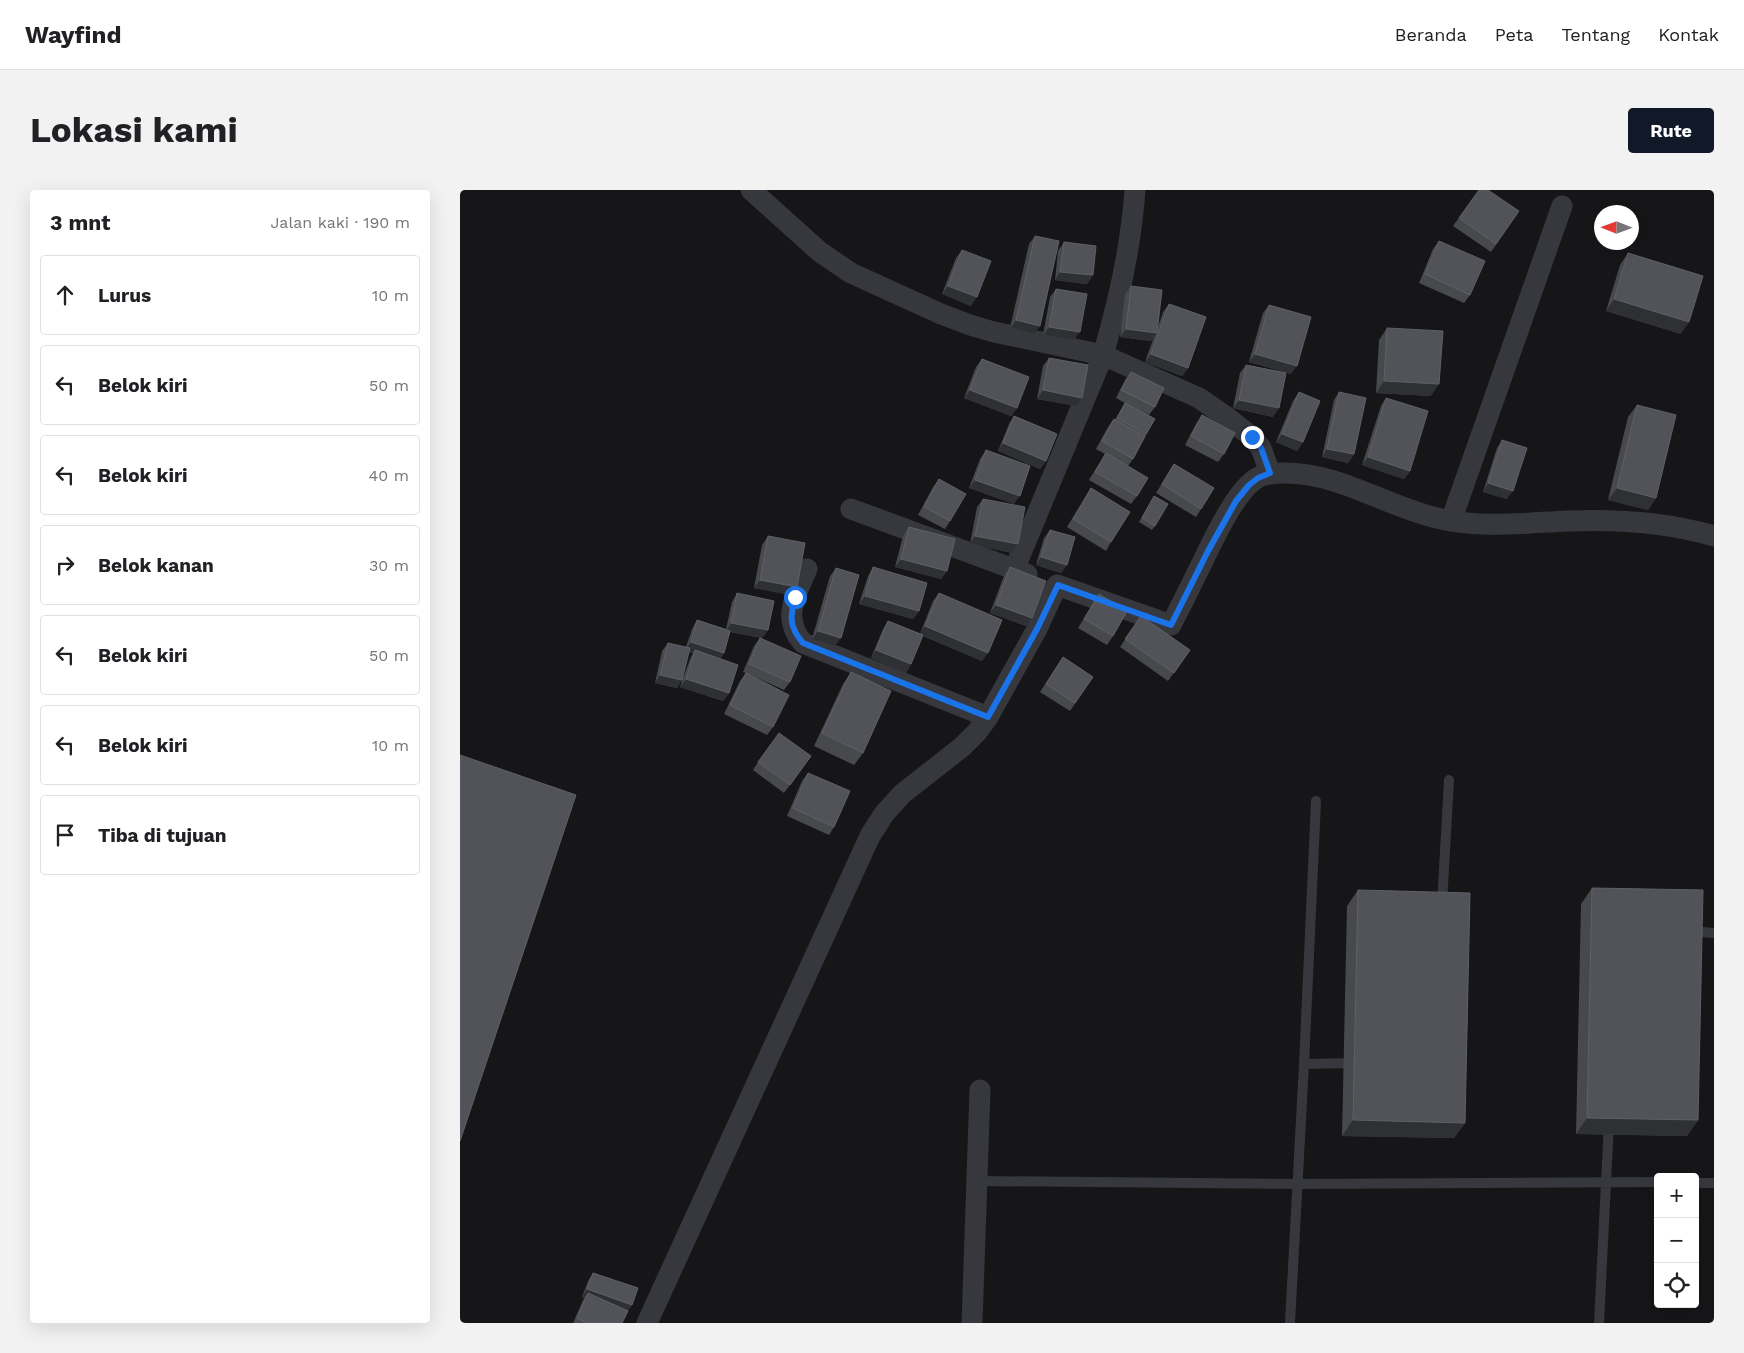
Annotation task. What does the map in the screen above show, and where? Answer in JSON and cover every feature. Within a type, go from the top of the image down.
[{"type":"street","points":[[751,190],[820,252],[851,273],[940,314],[994,332],[1103,355],[1199,398],[1252,437],[1261,448],[1270,473]]},
{"type":"street","points":[[1014,570],[1103,355],[1124,271],[1135,190]]},
{"type":"street","points":[[1452,522],[1562,206]]},
{"type":"street","points":[[851,509],[1014,570],[1171,625],[1208,551],[1236,501],[1249,485],[1258,478],[1270,473],[1300,474],[1327,478],[1405,508],[1452,522],[1491,525],[1571,521],[1626,521],[1676,526],[1714,536]]},
{"type":"street","points":[[807,569],[795,597],[792,616],[793,630],[803,643],[988,717]]},
{"type":"street","points":[[647,1323],[870,836],[884,814],[902,794],[962,747],[988,717],[1037,629],[1058,585]]},
{"type":"street","points":[[972,1323],[980,1090]]},
{"type":"lane","points":[[1441,916],[1449,780]]},
{"type":"lane","points":[[1290,1323],[1316,801]]},
{"type":"lane","points":[[1677,930],[1714,932]]},
{"type":"lane","points":[[1304,1064],[1364,1063]]},
{"type":"lane","points":[[1599,1323],[1609,1113]]},
{"type":"lane","points":[[976,1181],[1297,1184],[1654,1182]]},
{"type":"lane","points":[[1699,1182],[1714,1183]]},
{"type":"building","points":[[1479,190],[1488,190],[1519,211],[1496,244],[1459,218]]},
{"type":"building","points":[[1035,236],[1059,241],[1040,326],[1016,320]]},
{"type":"building","points":[[1439,241],[1485,261],[1470,295],[1425,274]]},
{"type":"building","points":[[1064,242],[1096,246],[1093,275],[1060,272]]},
{"type":"building","points":[[962,250],[991,261],[977,297],[948,286]]},
{"type":"building","points":[[1628,253],[1703,276],[1689,322],[1614,299]]},
{"type":"building","points":[[1131,286],[1162,290],[1157,333],[1126,329]]},
{"type":"building","points":[[1056,289],[1087,294],[1080,332],[1049,327]]},
{"type":"building","points":[[1169,304],[1206,317],[1188,368],[1151,354]]},
{"type":"building","points":[[1269,305],[1311,317],[1297,366],[1255,354]]},
{"type":"building","points":[[1387,328],[1443,331],[1439,384],[1384,381]]},
{"type":"building","points":[[1049,358],[1088,365],[1082,398],[1043,390]]},
{"type":"building","points":[[982,359],[1029,377],[1017,408],[970,390]]},
{"type":"building","points":[[1246,365],[1286,373],[1279,408],[1239,400]]},
{"type":"building","points":[[1131,372],[1164,388],[1155,407],[1121,390]]},
{"type":"building","points":[[1299,392],[1320,401],[1303,442],[1282,434]]},
{"type":"building","points":[[1339,392],[1366,398],[1354,454],[1327,449]]},
{"type":"building","points":[[1386,398],[1428,411],[1410,471],[1368,457]]},
{"type":"building","points":[[1125,403],[1155,419],[1146,434],[1117,418]]},
{"type":"building","points":[[1637,405],[1676,415],[1656,498],[1617,488]]},
{"type":"building","points":[[1202,415],[1235,433],[1224,454],[1191,436]]},
{"type":"building","points":[[1014,416],[1057,434],[1046,461],[1003,443]]},
{"type":"building","points":[[1114,419],[1145,436],[1133,459],[1102,441]]},
{"type":"building","points":[[1502,440],[1527,448],[1513,491],[1488,483]]},
{"type":"building","points":[[986,450],[1030,466],[1020,496],[975,480]]},
{"type":"building","points":[[1106,453],[1148,478],[1137,496],[1095,472]]},
{"type":"building","points":[[1174,464],[1214,488],[1201,509],[1162,484]]},
{"type":"building","points":[[939,479],[966,494],[950,521],[924,507]]},
{"type":"building","points":[[1091,488],[1130,512],[1111,542],[1073,519]]},
{"type":"building","points":[[1154,496],[1168,504],[1155,526],[1142,518]]},
{"type":"building","points":[[983,499],[1025,507],[1018,544],[975,536]]},
{"type":"building","points":[[909,527],[955,539],[947,571],[901,559]]},
{"type":"building","points":[[1050,530],[1075,537],[1067,565],[1041,557]]},
{"type":"building","points":[[768,536],[805,543],[797,587],[760,580]]},
{"type":"building","points":[[873,567],[927,583],[919,611],[865,596]]},
{"type":"building","points":[[1010,567],[1046,581],[1032,618],[996,605]]},
{"type":"building","points":[[836,568],[859,575],[841,638],[818,631]]},
{"type":"building","points":[[737,593],[774,601],[768,630],[731,623]]},
{"type":"building","points":[[939,593],[1002,620],[988,653],[925,626]]},
{"type":"building","points":[[1099,594],[1127,611],[1113,636],[1084,619]]},
{"type":"building","points":[[1141,616],[1190,650],[1174,673],[1125,639]]},
{"type":"building","points":[[697,620],[730,631],[724,653],[691,642]]},
{"type":"building","points":[[888,621],[923,635],[911,664],[876,650]]},
{"type":"building","points":[[760,638],[801,656],[790,682],[749,664]]},
{"type":"building","points":[[668,643],[690,648],[682,680],[660,675]]},
{"type":"building","points":[[695,650],[738,665],[729,693],[686,679]]},
{"type":"building","points":[[1063,657],[1093,677],[1075,703],[1046,684]]},
{"type":"building","points":[[851,672],[891,691],[863,753],[822,733]]},
{"type":"building","points":[[746,673],[789,695],[773,727],[730,705]]},
{"type":"building","points":[[779,733],[811,756],[790,785],[758,762]]},
{"type":"building","points":[[460,755],[576,795],[460,1141]]},
{"type":"building","points":[[808,773],[850,791],[834,827],[793,808]]},
{"type":"building","points":[[1592,888],[1703,890],[1698,1120],[1587,1118]]},
{"type":"building","points":[[1358,890],[1470,893],[1465,1123],[1353,1120]]},
{"type":"building","points":[[593,1273],[638,1288],[632,1305],[587,1289]]},
{"type":"building","points":[[588,1293],[628,1311],[622,1323],[587,1323],[577,1318]]},
{"type":"route","points":[[795,597],[792,610],[793,630],[803,643],[988,717],[1037,629],[1058,585],[1171,625],[1222,524],[1236,501],[1249,485],[1258,478],[1270,473],[1261,448],[1252,437]]}]
